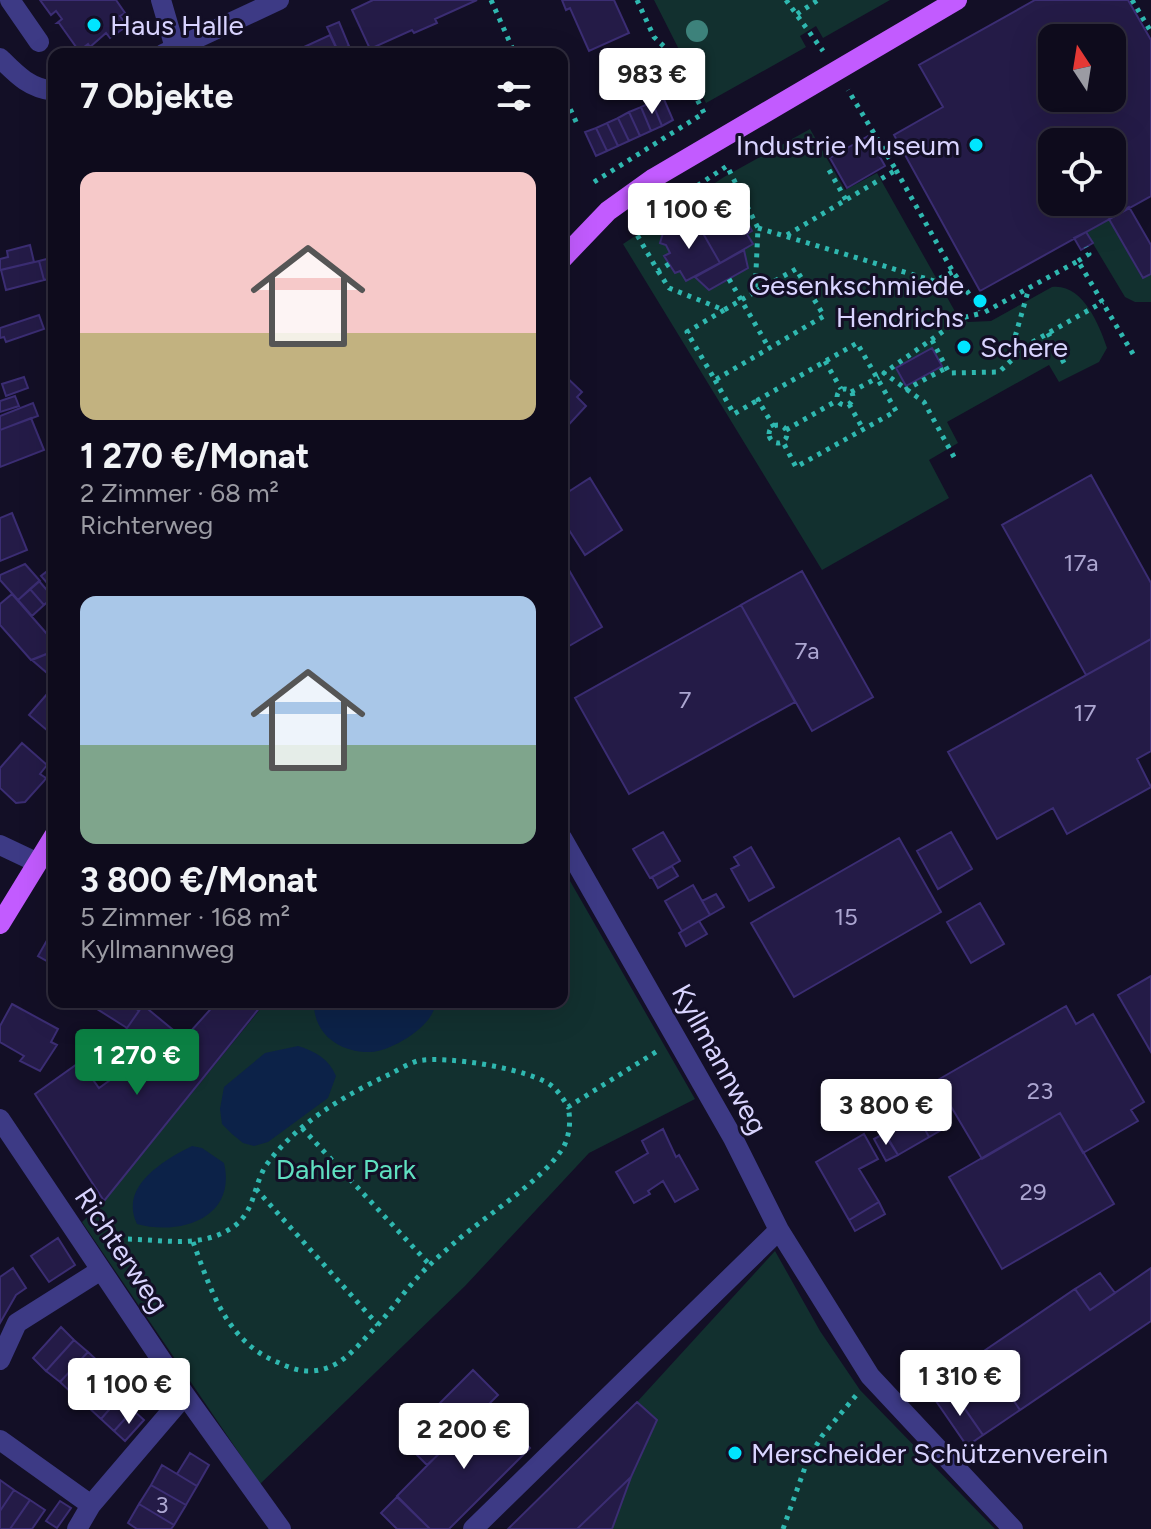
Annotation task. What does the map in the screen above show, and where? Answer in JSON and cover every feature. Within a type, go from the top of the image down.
[{"type":"main road","points":[[568,253],[608,211],[654,178],[957,0]]},
{"type":"main road","points":[[0,924],[48,845]]},
{"type":"street","points":[[10,0],[39,42]]},
{"type":"street","points":[[161,0],[169,48]]},
{"type":"street","points":[[175,48],[279,0]]},
{"type":"street","points":[[0,58],[24,82],[48,90]]},
{"type":"street","points":[[0,845],[36,862]]},
{"type":"street","name":"Kyllmannweg","points":[[568,848],[733,1138],[779,1230],[870,1376],[1013,1529]]},
{"type":"street","name":"Richterweg","points":[[0,1119],[185,1395],[281,1529]]},
{"type":"street","points":[[473,1529],[779,1230]]},
{"type":"street","points":[[0,1360],[17,1323],[101,1270]]},
{"type":"street","points":[[77,1529],[91,1505],[185,1395]]},
{"type":"street","points":[[0,1440],[91,1505]]},
{"type":"path","points":[[491,0],[512,48]]},
{"type":"path","points":[[594,182],[704,113],[676,58],[654,37],[637,0]]},
{"type":"path","points":[[786,0],[838,72],[953,272],[983,313]]},
{"type":"path","points":[[797,14],[818,0]]},
{"type":"path","points":[[1132,0],[1151,32]]},
{"type":"path","points":[[652,86],[646,73],[676,58]]},
{"type":"path","points":[[568,104],[578,126]]},
{"type":"path","points":[[724,310],[669,288],[633,228],[727,166],[749,218],[758,228],[934,281],[953,272]]},
{"type":"path","points":[[829,170],[846,200]]},
{"type":"path","points":[[787,235],[896,170]]},
{"type":"path","points":[[755,292],[758,228]]},
{"type":"path","points":[[825,361],[841,389],[851,392],[877,378],[962,318],[983,313],[1078,261],[1089,254],[1086,247]]},
{"type":"path","points":[[1078,261],[1133,354]]},
{"type":"path","points":[[658,271],[669,264]]},
{"type":"path","points":[[715,380],[824,316],[796,269],[687,332],[734,414],[857,343],[896,411],[796,467],[783,442]]},
{"type":"path","points":[[729,279],[769,348]]},
{"type":"path","points":[[932,340],[949,373],[994,373],[1012,362],[1015,337],[1029,287]]},
{"type":"path","points":[[1015,352],[1103,302]]},
{"type":"path","points":[[1048,333],[1064,363]]},
{"type":"path","points":[[905,390],[946,368]]},
{"type":"path","points":[[884,373],[924,402],[954,457]]},
{"type":"path","points":[[841,389],[838,400],[849,404]]},
{"type":"path","points":[[849,404],[853,399],[851,392]]},
{"type":"path","points":[[758,400],[774,427]]},
{"type":"path","points":[[786,430],[838,400]]},
{"type":"path","points":[[849,404],[863,429]]},
{"type":"path","points":[[779,425],[786,430],[783,442],[771,440],[769,435],[774,427],[779,425]]},
{"type":"path","points":[[568,1107],[677,1039]]},
{"type":"path","points":[[95,1242],[122,1238],[193,1242],[232,1228],[244,1218],[252,1205],[255,1188],[266,1165],[302,1128],[383,1077],[416,1061],[448,1058],[538,1078],[553,1087],[568,1107],[571,1119],[563,1148],[510,1199],[430,1265],[378,1325],[341,1362],[328,1368],[304,1371],[263,1356],[247,1344],[223,1314],[193,1242]]},
{"type":"path","points":[[302,1128],[430,1265]]},
{"type":"path","points":[[255,1188],[378,1325]]},
{"type":"path","points":[[783,1529],[808,1459],[822,1436],[850,1405],[870,1376]]},
{"type":"green space","points":[[654,0],[890,0],[823,38],[816,26],[800,36],[806,47],[706,103]]},
{"type":"green space","points":[[810,129],[845,190],[877,173],[957,315],[968,322],[991,321],[1052,287],[1063,287],[1072,291],[1088,307],[1107,348],[1099,362],[1059,382],[1049,365],[947,422],[958,443],[929,460],[949,498],[822,570],[623,244],[724,177]]},
{"type":"green space","points":[[1109,219],[1142,278],[1151,274],[1151,302],[1135,302],[1125,297],[1086,232]]},
{"type":"green space","name":"Dahler Park","points":[[568,877],[695,1099],[589,1153],[465,1286],[260,1484],[82,1222],[104,1201],[261,1008],[568,1008]]},
{"type":"green space","points":[[775,1251],[820,1331],[860,1390],[995,1529],[612,1529],[631,1477],[657,1421],[637,1402]]},
{"type":"water","points":[[315,1008],[434,1008],[421,1028],[401,1042],[371,1052],[349,1049],[330,1039],[323,1032]]},
{"type":"water","points":[[298,1046],[321,1056],[333,1070],[336,1076],[328,1098],[268,1142],[254,1146],[243,1143],[222,1124],[220,1109],[224,1087],[265,1053]]},
{"type":"water","points":[[192,1146],[202,1148],[224,1163],[226,1182],[214,1210],[202,1219],[171,1227],[137,1224],[133,1211],[134,1198],[146,1177],[168,1159]]},
{"type":"building","name":"Haus Halle","points":[[40,0],[116,0],[125,13],[120,16],[127,26],[110,38],[106,33],[90,47],[88,44],[77,48],[57,23],[62,19],[56,11],[51,15]]},
{"type":"building","points":[[373,0],[477,0],[435,19],[437,23],[414,33],[412,30],[372,48],[352,10]]},
{"type":"building","points":[[562,0],[614,0],[629,33],[589,51],[570,8],[566,10]]},
{"type":"building","name":"Industrie Museum","points":[[1035,0],[1128,0],[1151,40],[1151,196],[1126,210],[1126,128],[1038,128],[1038,216],[1115,216],[980,291],[894,135],[943,107],[919,65]]},
{"type":"building","points":[[339,22],[349,46],[337,48],[327,27]]},
{"type":"building","points":[[330,35],[336,48],[305,48]]},
{"type":"building","points":[[676,65],[681,76],[658,86],[653,75]]},
{"type":"building","points":[[681,76],[686,87],[663,97],[658,86]]},
{"type":"building","points":[[663,97],[673,120],[662,126],[652,102]]},
{"type":"building","points":[[652,102],[662,126],[651,131],[641,107]]},
{"type":"building","points":[[641,107],[651,131],[640,136],[629,112]]},
{"type":"building","points":[[629,112],[640,136],[629,141],[618,118]]},
{"type":"building","points":[[618,118],[629,141],[618,146],[607,123]]},
{"type":"building","points":[[607,123],[618,146],[607,151],[596,128]]},
{"type":"building","points":[[596,128],[607,151],[596,156],[585,132]]},
{"type":"building","points":[[868,136],[885,166],[847,188],[830,158]]},
{"type":"building","points":[[723,199],[734,203],[732,208],[737,215],[742,212],[752,231],[747,234],[753,244],[720,263],[696,221],[722,205]]},
{"type":"building","points":[[1129,207],[1151,245],[1151,274],[1143,278],[1109,219],[1126,216]]},
{"type":"building","points":[[696,221],[720,263],[686,281],[680,271],[675,273],[664,256],[670,253],[666,245],[660,243],[663,233],[668,234]]},
{"type":"building","points":[[1086,232],[1093,243],[1081,250],[1074,238]]},
{"type":"building","points":[[30,245],[34,262],[0,270],[0,259],[8,257],[7,251]]},
{"type":"building","points":[[744,250],[748,268],[709,290],[695,277]]},
{"type":"building","points":[[48,259],[48,279],[44,280],[39,261]]},
{"type":"building","points":[[39,261],[44,280],[6,290],[1,270]]},
{"type":"building","points":[[39,315],[44,329],[6,342],[4,337],[0,338],[0,328]]},
{"type":"building","points":[[932,348],[942,366],[906,386],[896,368]]},
{"type":"building","points":[[24,377],[28,388],[6,396],[2,384]]},
{"type":"building","points":[[568,379],[582,392],[577,397],[586,406],[568,426]]},
{"type":"building","points":[[15,396],[19,406],[0,412],[0,401]]},
{"type":"building","points":[[33,403],[38,416],[0,430],[0,416]]},
{"type":"building","points":[[31,418],[44,450],[0,467],[0,430]]},
{"type":"building","points":[[1091,475],[1151,583],[1151,639],[1086,675],[1002,525]]},
{"type":"building","points":[[590,478],[622,530],[585,555],[568,528],[568,492]]},
{"type":"building","points":[[12,513],[27,550],[0,561],[0,518]]},
{"type":"building","points":[[25,564],[40,581],[18,600],[0,580],[0,575]]},
{"type":"building","points":[[568,568],[602,627],[568,647]]},
{"type":"building","points":[[48,570],[48,584],[41,576]]},
{"type":"building","points":[[802,571],[873,697],[812,731],[741,605]]},
{"type":"building","points":[[39,581],[48,591],[48,601],[44,605],[30,589]]},
{"type":"building","points":[[30,589],[44,605],[32,616],[18,600]]},
{"type":"building","points":[[12,594],[48,635],[48,653],[31,660],[0,625],[0,604]]},
{"type":"building","points":[[741,605],[795,702],[629,794],[575,698]]},
{"type":"building","points":[[1151,639],[1151,751],[1137,759],[1151,787],[1067,834],[1053,808],[997,839],[948,752]]},
{"type":"building","points":[[48,653],[48,674],[32,660]]},
{"type":"building","points":[[48,693],[48,731],[29,715]]},
{"type":"building","points":[[22,743],[47,765],[40,774],[46,778],[25,802],[16,803],[0,788],[0,768]]},
{"type":"building","points":[[663,832],[680,861],[650,878],[633,849]]},
{"type":"building","points":[[951,832],[972,869],[938,889],[917,851]]},
{"type":"building","points":[[899,838],[941,912],[794,997],[751,923]]},
{"type":"building","points":[[751,847],[774,887],[749,901],[731,869],[739,865],[734,857]]},
{"type":"building","points":[[672,866],[678,876],[658,888],[652,877]]},
{"type":"building","points":[[693,885],[710,915],[682,931],[665,901]]},
{"type":"building","points":[[716,894],[724,907],[710,915],[702,901]]},
{"type":"building","points":[[980,903],[1004,944],[971,963],[947,922]]},
{"type":"building","points":[[699,921],[707,934],[686,946],[679,933]]},
{"type":"building","points":[[48,938],[48,962],[38,956]]},
{"type":"building","points":[[1151,976],[1151,1052],[1118,995]]},
{"type":"building","points":[[12,1004],[58,1029],[51,1042],[57,1045],[40,1071],[20,1061],[24,1056],[0,1042],[0,1026]]},
{"type":"building","points":[[1066,1006],[1076,1024],[1093,1014],[1144,1102],[1131,1110],[1138,1121],[1083,1153],[1060,1113],[982,1159],[936,1081]]},
{"type":"building","points":[[95,1008],[135,1008],[139,1011],[127,1028]]},
{"type":"building","points":[[141,1008],[147,1008],[178,1034],[159,1057],[125,1031]]},
{"type":"building","points":[[212,1008],[259,1008],[104,1201],[35,1094],[80,1062],[99,1088],[147,1049],[164,1061]]},
{"type":"building","points":[[938,1105],[950,1125],[929,1137],[918,1116]]},
{"type":"building","points":[[1060,1113],[1114,1204],[1002,1269],[949,1177]]},
{"type":"building","points":[[918,1116],[929,1137],[898,1155],[885,1135]]},
{"type":"building","points":[[663,1129],[676,1157],[679,1155],[698,1189],[675,1202],[663,1181],[648,1191],[650,1194],[634,1203],[616,1172],[648,1153],[642,1141]]},
{"type":"building","points":[[885,1133],[898,1155],[886,1161],[874,1139]]},
{"type":"building","points":[[864,1134],[878,1159],[859,1169],[879,1202],[849,1220],[816,1162]]},
{"type":"building","points":[[879,1202],[885,1214],[855,1231],[849,1220]]},
{"type":"building","points":[[58,1238],[75,1265],[49,1282],[31,1256]]},
{"type":"building","points":[[13,1268],[26,1288],[16,1295],[0,1323],[0,1277]]},
{"type":"building","points":[[1151,1268],[1151,1321],[1020,1410],[981,1353],[1075,1289],[1090,1310]]},
{"type":"building","points":[[1100,1273],[1115,1293],[1090,1310],[1075,1289]]},
{"type":"building","points":[[61,1327],[74,1340],[46,1371],[33,1358]]},
{"type":"building","points":[[74,1340],[88,1352],[60,1382],[46,1371]]},
{"type":"building","points":[[88,1352],[101,1364],[74,1395],[60,1382]]},
{"type":"building","name":"Merscheider Schützenverein","points":[[981,1353],[1020,1410],[983,1435],[944,1379]]},
{"type":"building","points":[[101,1364],[115,1376],[87,1406],[74,1395]]},
{"type":"building","points":[[473,1370],[498,1395],[440,1453],[415,1428]]},
{"type":"building","points":[[115,1376],[128,1388],[101,1419],[87,1406]]},
{"type":"building","points":[[128,1388],[142,1400],[114,1431],[101,1419]]},
{"type":"building","points":[[952,1390],[983,1435],[967,1446],[936,1401]]},
{"type":"building","points":[[637,1402],[657,1420],[631,1477],[577,1529],[508,1529]]},
{"type":"building","points":[[487,1405],[530,1448],[449,1529],[430,1529],[397,1496]]},
{"type":"building","points":[[133,1410],[144,1420],[125,1441],[114,1431]]},
{"type":"building","points":[[427,1439],[440,1453],[427,1465],[414,1452]]},
{"type":"building","points":[[190,1453],[209,1465],[197,1486],[177,1474]]},
{"type":"building","points":[[162,1465],[197,1486],[186,1505],[151,1485]]},
{"type":"building","points":[[631,1477],[612,1529],[577,1529]]},
{"type":"building","points":[[0,1480],[14,1490],[0,1511]]},
{"type":"building","points":[[151,1485],[186,1505],[174,1525],[139,1504]]},
{"type":"building","points":[[14,1490],[30,1500],[10,1529],[0,1529],[0,1511]]},
{"type":"building","points":[[397,1497],[430,1529],[397,1529],[381,1513]]},
{"type":"building","points":[[30,1500],[45,1510],[32,1529],[10,1529]]},
{"type":"building","points":[[60,1501],[71,1508],[57,1528],[46,1521]]},
{"type":"building","points":[[139,1504],[174,1525],[171,1529],[137,1529],[128,1523]]},
{"type":"place","name":"Haus Halle","points":[[94,25]]},
{"type":"place","name":"Industrie Museum","points":[[976,145]]},
{"type":"place","name":"Gesenkschmiede Hendrichs","points":[[980,301]]},
{"type":"place","name":"Schere","points":[[964,347]]},
{"type":"place","name":"Merscheider Schützenverein","points":[[735,1453]]}]
